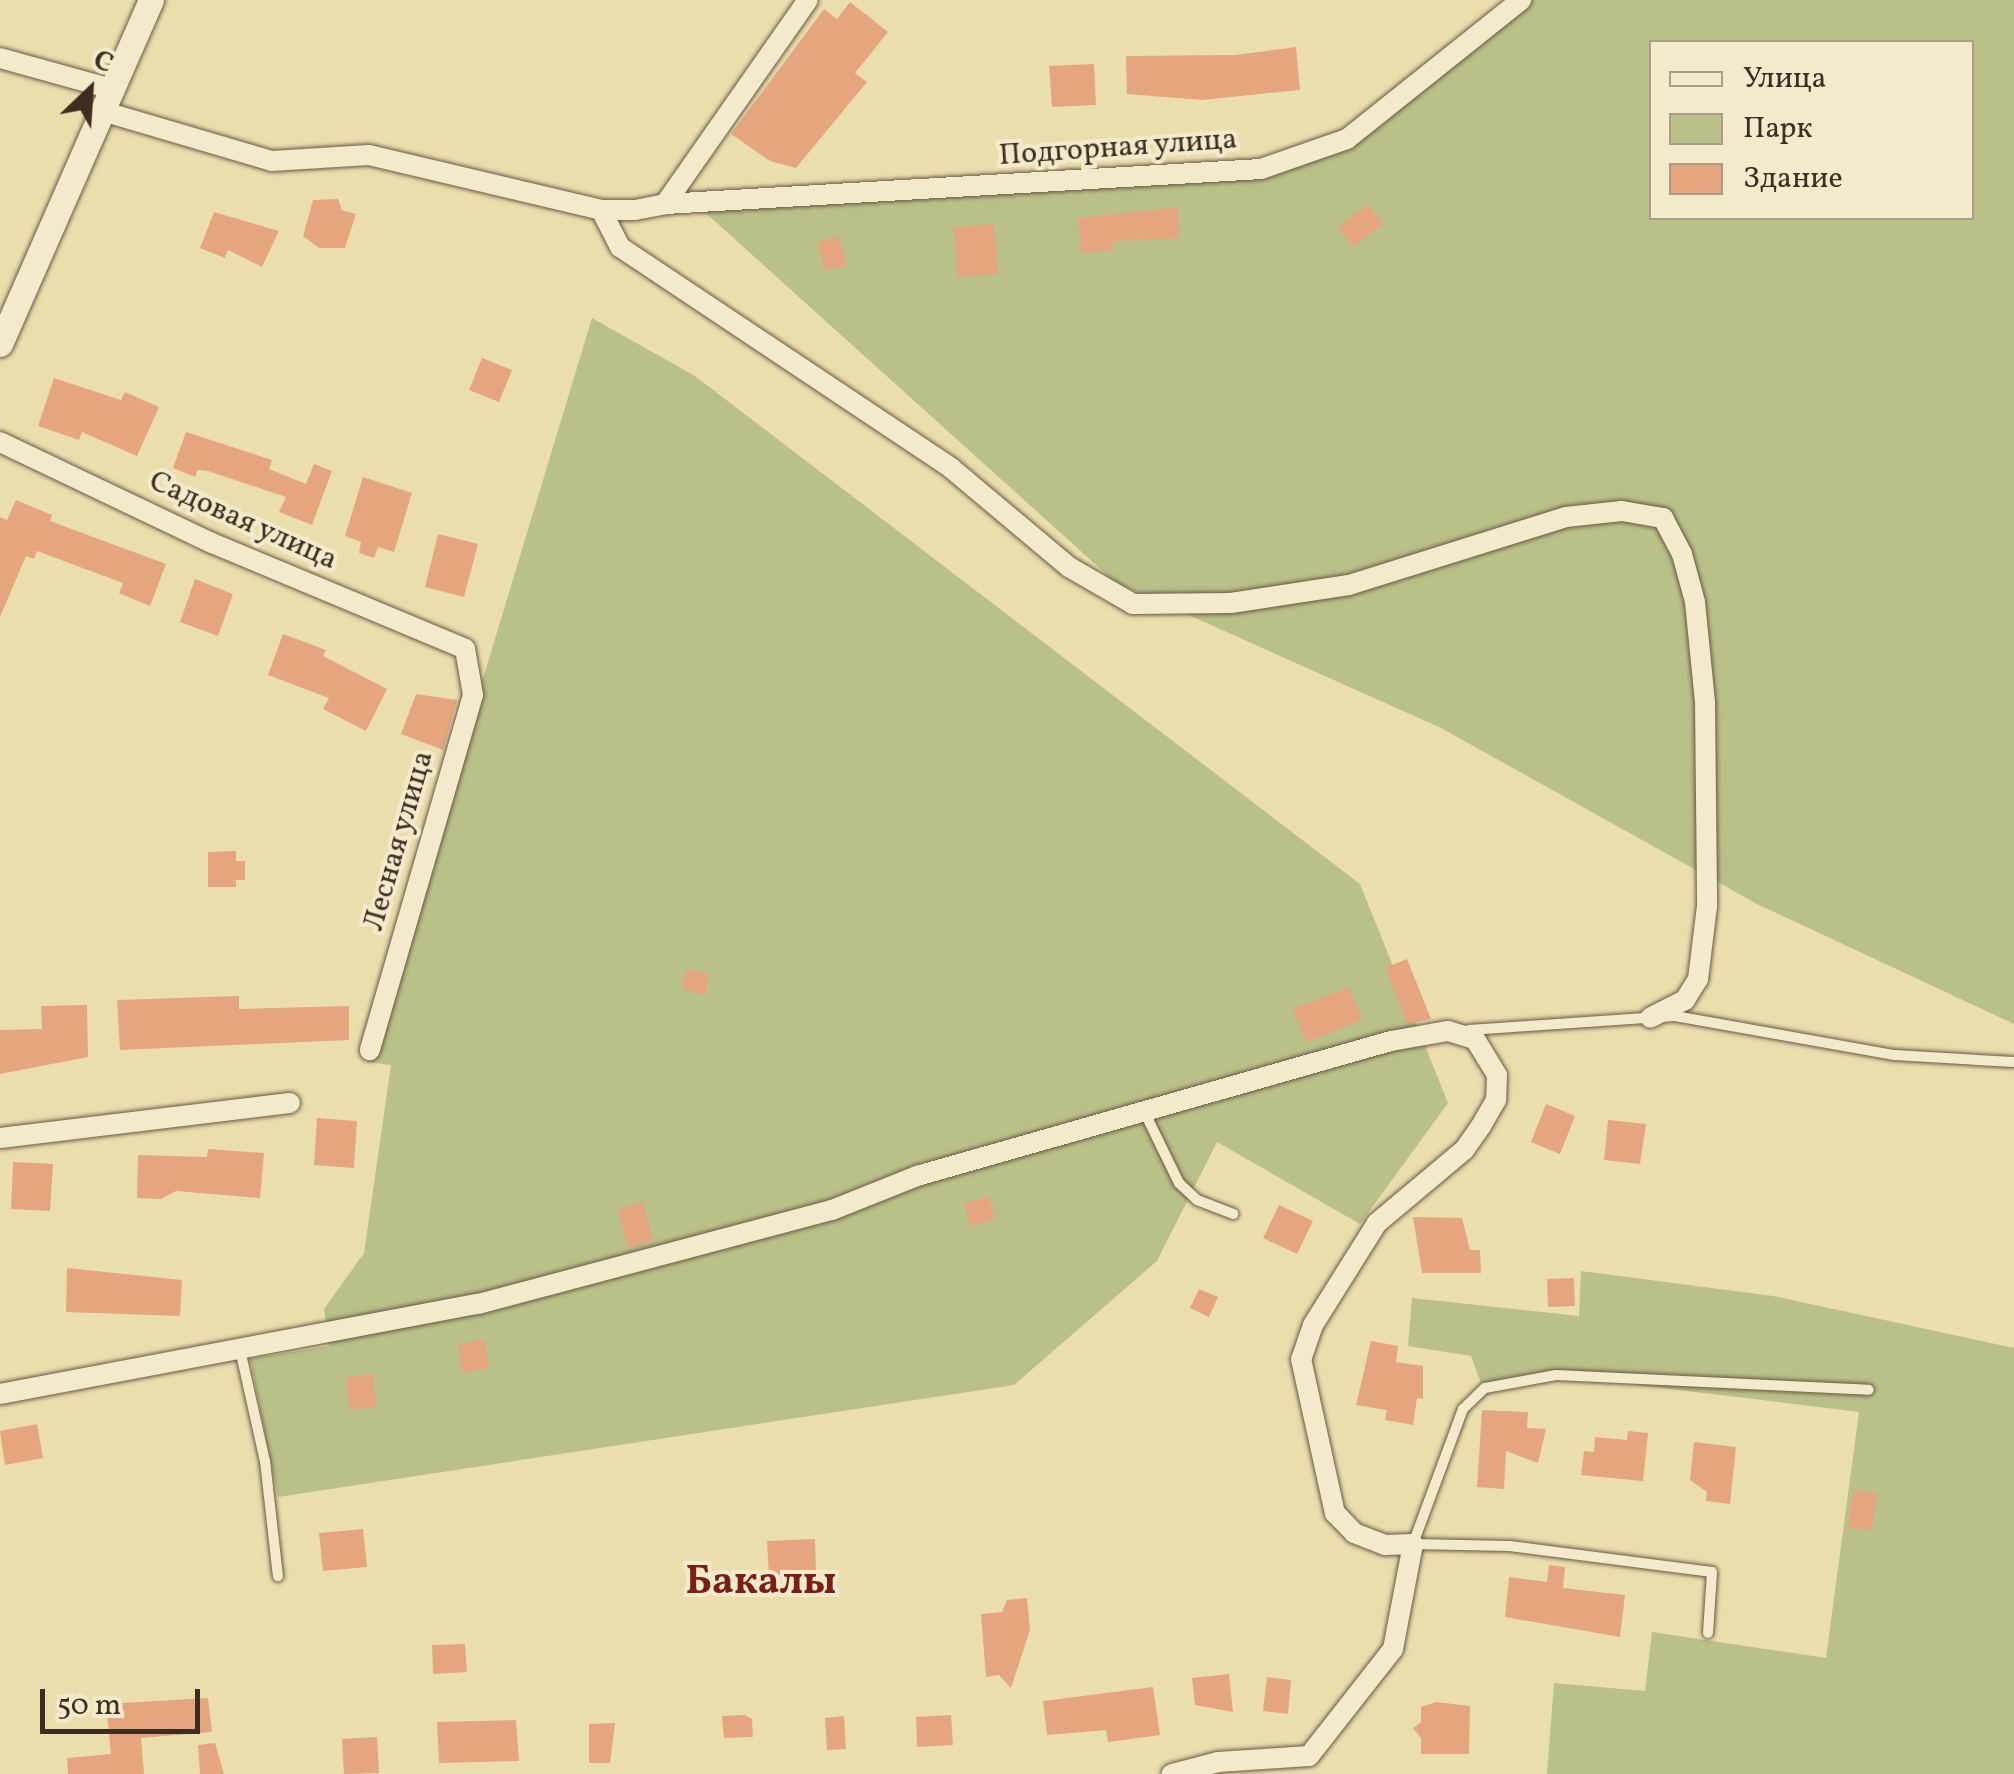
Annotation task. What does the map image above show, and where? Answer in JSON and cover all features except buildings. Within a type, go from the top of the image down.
[{"type":"street","points":[[0,344],[151,0]]},
{"type":"street","points":[[665,204],[808,0]]},
{"type":"street","name":"Подгорная улица","points":[[600,210],[1260,170],[1347,138],[1521,0]]},
{"type":"street","points":[[0,58],[272,162],[370,155],[600,210],[620,247],[951,468],[1069,567],[1133,604],[1230,603],[1349,584],[1566,517],[1622,511],[1662,518],[1682,554],[1694,602],[1705,702],[1707,906],[1698,978],[1685,1000],[1650,1018]]},
{"type":"street","name":"Садовая улица","points":[[0,442],[212,543],[465,649]]},
{"type":"street","name":"Лесная улица","points":[[370,1050],[473,696],[465,649]]},
{"type":"street","points":[[0,1394],[240,1354],[307,1332],[478,1304],[758,1230],[1144,1112],[1448,1031],[1475,1039],[1490,1054],[1496,1100],[1464,1150],[1377,1223],[1313,1325],[1300,1359],[1336,1513],[1354,1533],[1385,1545],[1413,1544],[1393,1649],[1308,1756],[1218,1762],[1172,1774]]},
{"type":"street","points":[[0,1138],[290,1102]]},
{"type":"lane","points":[[1448,1031],[1675,1016],[1894,1055],[2014,1062]]},
{"type":"lane","points":[[1144,1112],[1179,1183],[1198,1200],[1233,1214]]},
{"type":"lane","points":[[240,1354],[271,1500],[278,1576]]},
{"type":"lane","points":[[1708,1633],[1712,1572],[1510,1546],[1413,1544],[1463,1409],[1484,1388],[1556,1375],[1869,1390]]},
{"type":"green space","points":[[1521,0],[2014,0],[2014,1024],[1757,904],[1441,728],[1115,582],[698,206],[1262,170],[1347,139]]},
{"type":"green space","points":[[592,318],[695,376],[1360,884],[1448,1103],[1360,1224],[1217,1142],[1157,1261],[1014,1385],[278,1497],[250,1359],[329,1346],[324,1309],[364,1253],[391,1065],[367,1062]]},
{"type":"green space","points":[[1581,1271],[1773,1296],[2014,1348],[2014,1774],[1547,1774],[1554,1683],[1645,1691],[1652,1632],[1826,1658],[1859,1412],[1556,1375],[1482,1386],[1471,1356],[1408,1346],[1412,1298],[1579,1316]]},
{"type":"district","name":"Бакалы","points":[[761,1583]]}]
